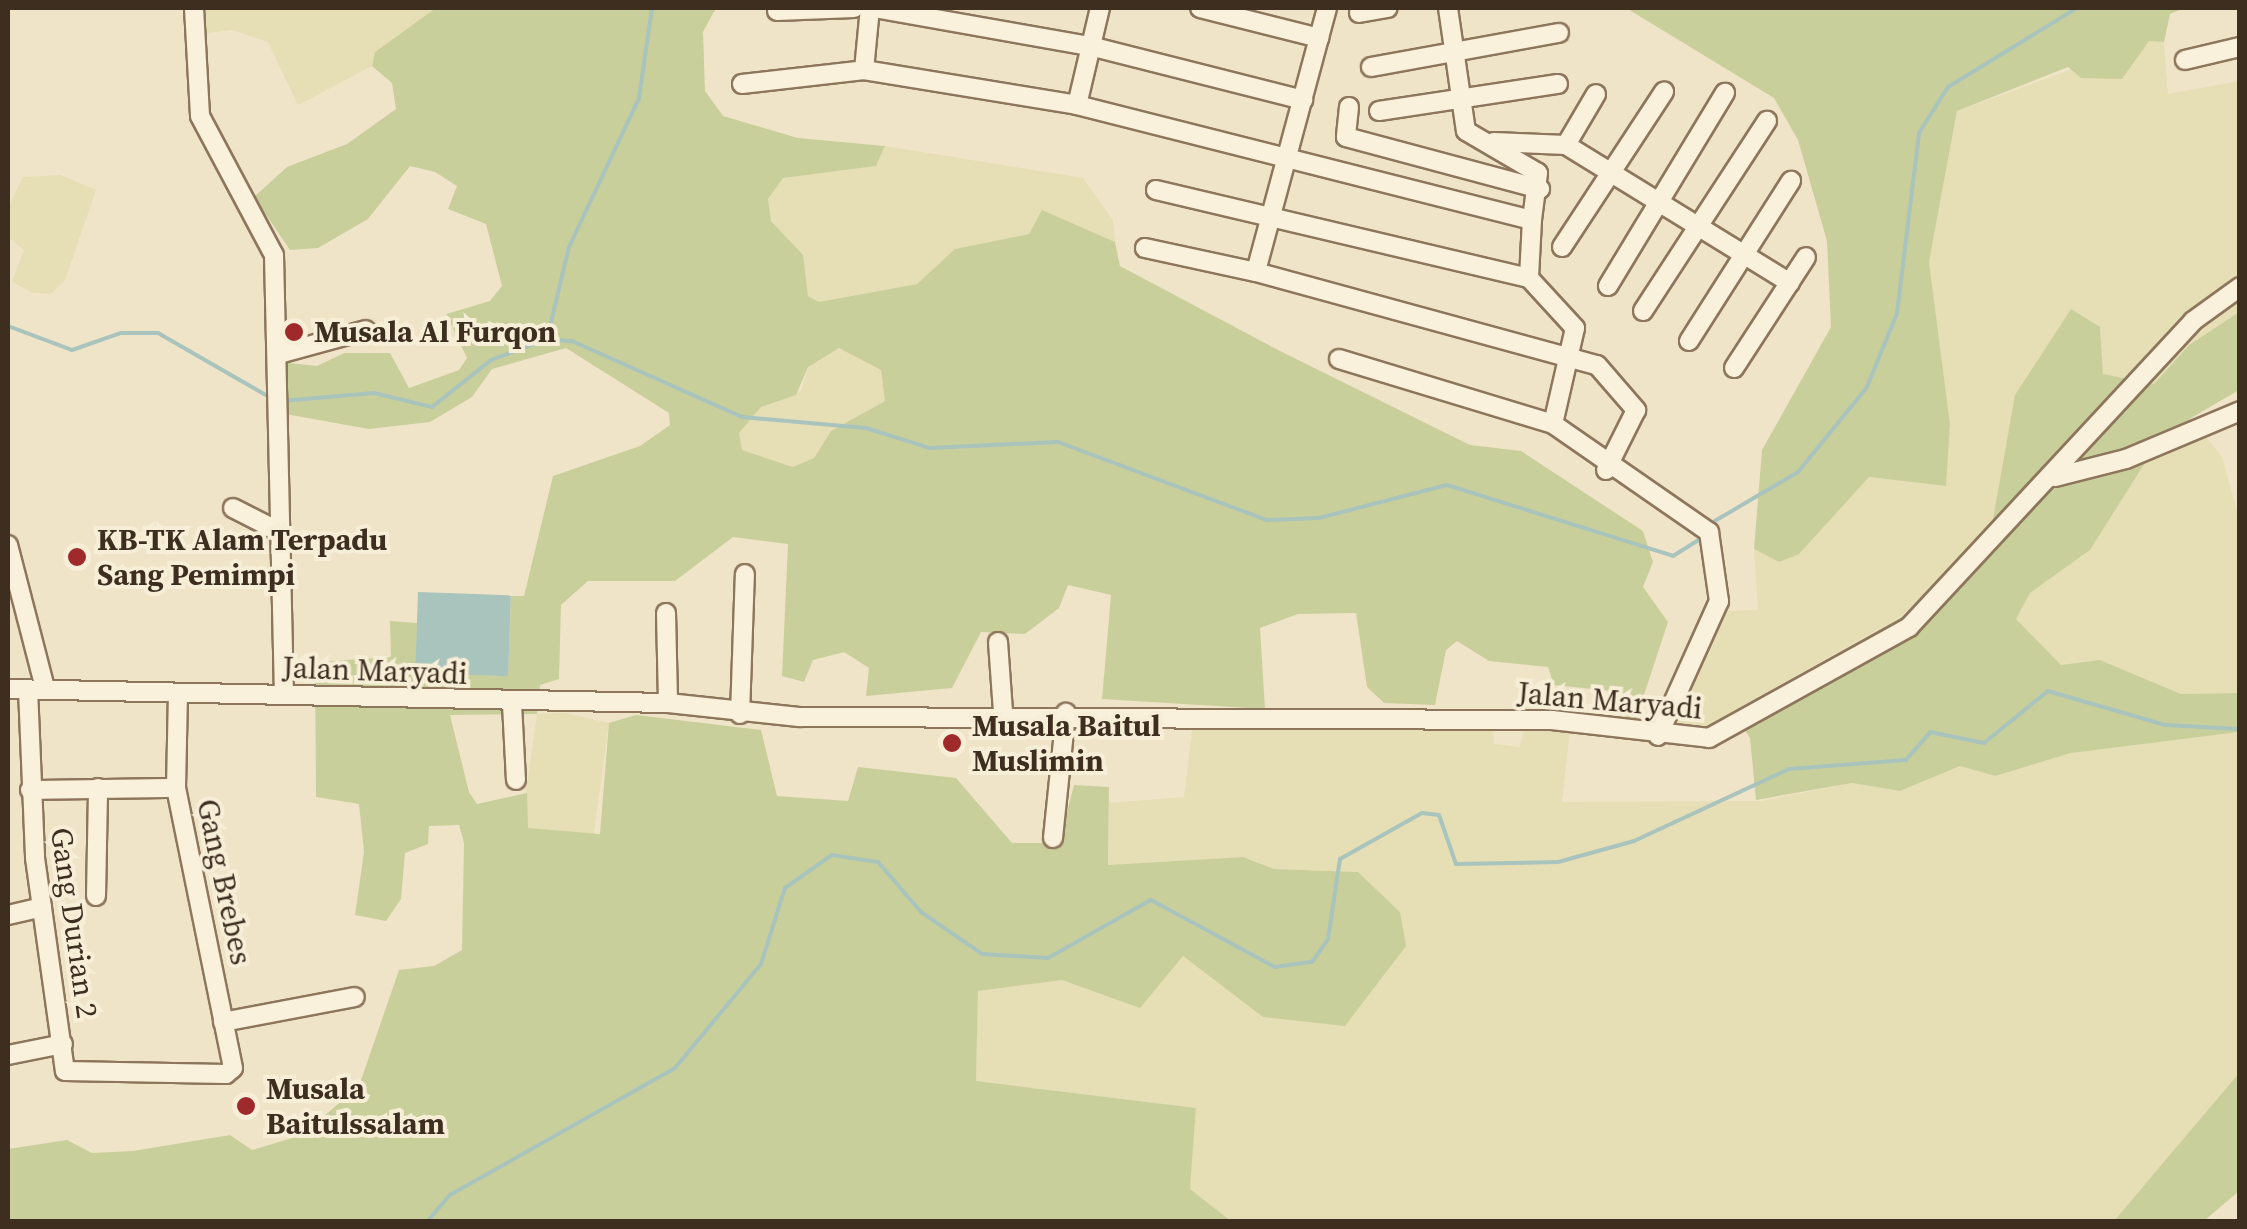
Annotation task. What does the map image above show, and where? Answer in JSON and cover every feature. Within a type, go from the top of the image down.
[{"type":"street","points":[[194,8],[200,116],[274,255],[283,411],[278,531],[284,694]]},
{"type":"street","points":[[776,11],[854,8]]},
{"type":"street","points":[[864,70],[872,8],[1090,46],[1303,100]]},
{"type":"street","points":[[1077,105],[1100,8]]},
{"type":"street","points":[[1200,8],[1320,38]]},
{"type":"street","points":[[1256,272],[1327,8]]},
{"type":"street","points":[[1358,14],[1388,8]]},
{"type":"street","points":[[1448,8],[1466,131],[1494,142],[1538,173],[1540,189],[1532,220],[1529,278]]},
{"type":"street","points":[[1371,67],[1559,33]]},
{"type":"street","points":[[2185,60],[2240,47]]},
{"type":"street","points":[[742,84],[864,70],[1077,105],[1532,220]]},
{"type":"street","points":[[1379,111],[1558,84]]},
{"type":"street","points":[[1562,247],[1664,92]]},
{"type":"street","points":[[1608,286],[1725,93]]},
{"type":"street","points":[[1566,145],[1596,94]]},
{"type":"street","points":[[1349,107],[1346,137],[1540,189]]},
{"type":"street","points":[[1643,311],[1767,121]]},
{"type":"street","points":[[1494,142],[1566,145],[1662,197],[1790,282]]},
{"type":"street","points":[[1689,341],[1791,182]]},
{"type":"street","points":[[1156,190],[1529,278],[1575,328],[1573,352],[1553,424]]},
{"type":"street","points":[[1146,248],[1573,352],[1635,404],[1606,470]]},
{"type":"street","points":[[1734,368],[1806,256]]},
{"type":"street","name":"Jalan Maryadi","points":[[8,689],[284,694],[512,704],[668,704],[740,714],[1003,711],[1552,720],[1658,736],[1733,732],[1898,636],[2054,477],[2193,321],[2240,287]]},
{"type":"street","points":[[279,354],[366,330]]},
{"type":"street","points":[[1339,360],[1553,424],[1606,470],[1705,529],[1719,601],[1658,736]]},
{"type":"street","points":[[2054,477],[2126,459],[2240,411]]},
{"type":"street","points":[[232,508],[278,531]]},
{"type":"street","name":"Gang Durian 2","points":[[8,546],[37,689],[30,790],[42,907],[63,1044]]},
{"type":"street","points":[[740,714],[744,574]]},
{"type":"street","points":[[666,613],[668,704]]},
{"type":"street","points":[[998,642],[1003,711]]},
{"type":"street","name":"Gang Brebes","points":[[63,1044],[66,1072],[226,1074],[233,1068],[176,788],[178,693]]},
{"type":"street","points":[[512,704],[516,780]]},
{"type":"street","points":[[1053,838],[1066,713]]},
{"type":"street","points":[[96,896],[98,788]]},
{"type":"street","points":[[30,790],[176,788]]},
{"type":"street","points":[[8,915],[42,907]]},
{"type":"street","points":[[223,1022],[355,997]]},
{"type":"street","points":[[8,1055],[63,1044]]},
{"type":"shaded area","points":[[200,8],[440,8],[375,52],[372,66],[298,105],[268,42],[232,30],[202,34]]},
{"type":"shaded area","points":[[2149,41],[2164,42],[2168,94],[2239,81],[2239,312],[2189,345],[2154,384],[2103,374],[2100,327],[2005,477],[1992,531],[1903,615],[1704,728],[1675,728],[1724,611],[1758,610],[1754,549],[1779,562],[1869,477],[1945,486],[1950,424],[1929,262],[1957,111]]},
{"type":"shaded area","points":[[885,146],[1083,178],[1113,220],[1115,242],[1043,211],[1029,234],[955,249],[917,284],[819,302],[808,296],[796,249],[771,221],[768,200],[782,178],[876,166]]},
{"type":"shaded area","points":[[61,175],[96,190],[65,280],[51,294],[33,293],[12,282],[24,250],[8,237],[8,208],[23,177]]},
{"type":"shaded area","points":[[833,349],[853,350],[881,370],[885,401],[831,431],[814,458],[793,467],[742,450],[739,433],[761,407],[801,391],[808,367]]},
{"type":"shaded area","points":[[2191,418],[2222,457],[2239,518],[2239,693],[2181,694],[2100,660],[2061,665],[2016,619],[2030,593],[2090,550],[2143,466]]},
{"type":"shaded area","points":[[565,713],[609,723],[593,839],[528,828],[523,813],[537,714]]},
{"type":"shaded area","points":[[1193,721],[1493,729],[1494,744],[1520,747],[1524,728],[1570,730],[1562,802],[1762,801],[1852,783],[1900,791],[1960,766],[1995,776],[2071,753],[2239,732],[2239,1073],[2114,1221],[1231,1221],[1190,1189],[1196,1108],[976,1081],[978,991],[1062,980],[1140,1007],[1183,956],[1263,1017],[1400,912],[1358,872],[1274,869],[1243,857],[1108,865],[1109,803],[1184,797]]},
{"type":"green space","points":[[436,8],[716,8],[703,32],[705,91],[723,116],[798,138],[885,146],[876,166],[783,178],[768,199],[771,221],[803,255],[808,296],[819,302],[917,284],[955,249],[1029,234],[1042,210],[1115,242],[1120,266],[1276,349],[1470,445],[1521,451],[1643,531],[1653,562],[1643,587],[1668,622],[1636,719],[1614,714],[1612,691],[1554,685],[1548,667],[1489,661],[1457,641],[1446,650],[1435,705],[1384,703],[1367,687],[1356,613],[1298,614],[1260,628],[1265,709],[1102,699],[1111,595],[1068,585],[1059,608],[1025,634],[981,632],[952,688],[866,696],[869,668],[844,652],[813,660],[804,682],[782,676],[788,544],[733,537],[675,581],[588,581],[561,605],[559,679],[540,685],[537,714],[450,715],[469,792],[477,804],[527,793],[528,828],[600,834],[609,723],[636,715],[761,730],[777,796],[848,801],[858,767],[956,778],[1012,843],[1059,843],[1074,785],[1109,787],[1108,865],[1243,857],[1274,869],[1358,872],[1400,912],[1406,946],[1345,1026],[1263,1017],[1183,956],[1140,1008],[1062,980],[978,991],[976,1081],[1196,1108],[1190,1189],[1231,1221],[8,1221],[8,1149],[67,1140],[92,1153],[133,1151],[230,1135],[252,1150],[302,1135],[359,1086],[399,970],[434,966],[462,950],[464,843],[459,825],[429,826],[428,844],[405,853],[401,899],[386,921],[355,915],[364,852],[359,804],[316,797],[315,662],[391,657],[390,621],[417,623],[416,673],[508,676],[511,596],[524,596],[553,476],[640,446],[670,425],[669,413],[566,348],[492,369],[472,397],[430,422],[369,429],[274,412],[272,361],[317,366],[344,353],[390,353],[409,388],[459,370],[467,358],[446,314],[490,301],[502,286],[486,224],[448,209],[457,186],[435,172],[410,166],[368,219],[318,248],[290,250],[254,197],[287,167],[347,144],[396,109],[392,83],[372,66],[375,52]],"holes":[[[839,348],[881,370],[885,401],[831,431],[814,458],[793,467],[742,450],[739,433],[761,407],[796,395],[808,367]]]},
{"type":"green space","points":[[1626,8],[2184,8],[2170,14],[2164,42],[2149,41],[2122,79],[2081,78],[2068,67],[1957,111],[1929,262],[1950,424],[1946,486],[1869,477],[1799,554],[1779,562],[1754,549],[1762,450],[1831,327],[1827,241],[1798,140],[1774,98]]},
{"type":"green space","points":[[2071,309],[2100,327],[2103,374],[2154,384],[2189,345],[2239,312],[2239,390],[2191,418],[2143,466],[2090,550],[2030,593],[2016,619],[2061,665],[2100,660],[2181,694],[2239,693],[2239,732],[2071,753],[1995,776],[1960,766],[1900,791],[1852,783],[1756,800],[1750,738],[1733,713],[1903,616],[1991,531],[2015,395]]},
{"type":"green space","points":[[2239,1073],[2239,1191],[2204,1221],[2114,1221]]},
{"type":"water","points":[[418,592],[511,595],[508,676],[415,673]]},
{"type":"waterway","points":[[547,339],[569,247],[639,98],[652,8]]},
{"type":"waterway","points":[[1708,525],[1798,472],[1867,387],[1897,313],[1919,133],[1948,87],[2077,8]]},
{"type":"waterway","points":[[8,326],[72,350],[121,333],[158,333],[273,399]]},
{"type":"waterway","points":[[547,339],[572,341],[742,417],[866,428],[930,448],[1058,442],[1267,520],[1319,518],[1447,485],[1673,556],[1702,538]]},
{"type":"waterway","points":[[282,401],[374,393],[432,407],[491,360],[547,339]]},
{"type":"waterway","points":[[427,1222],[450,1195],[675,1068],[761,964],[785,888],[832,855],[878,862],[921,912],[982,954],[1048,958],[1151,900],[1275,967],[1312,962],[1328,939],[1340,859],[1422,813],[1439,815],[1456,864],[1558,862],[1634,841],[1789,769],[1906,760],[1930,732],[1984,743],[2048,691],[2165,725],[2240,729]]},
{"type":"place","name":"Musala Al Furqon","points":[[294,332]]},
{"type":"place","name":"KB-TK Alam Terpadu Sang Pemimpi","points":[[77,557]]},
{"type":"place","name":"Musala Baitul Muslimin","points":[[952,743]]},
{"type":"place","name":"Musala Baitulssalam","points":[[246,1106]]}]
